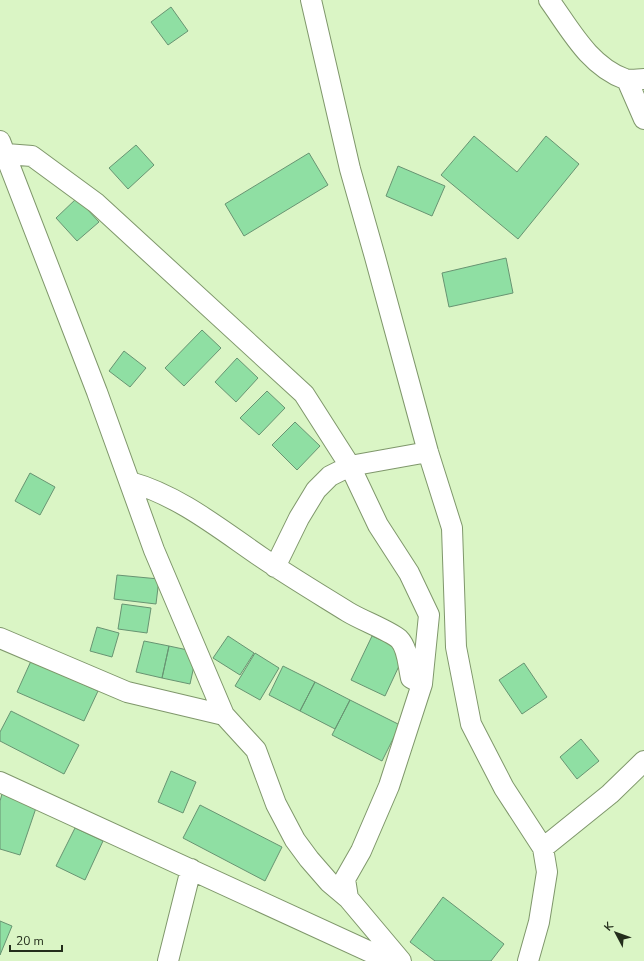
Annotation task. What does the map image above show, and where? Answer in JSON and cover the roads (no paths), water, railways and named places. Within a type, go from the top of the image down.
[{"type":"street","points":[[311,0],[350,169],[428,452],[452,528],[456,647],[471,724],[504,788],[543,848],[547,872],[539,922],[528,961]]},
{"type":"street","points":[[549,0],[588,55],[608,70],[635,79],[644,119]]},
{"type":"street","points":[[3,148],[32,156],[96,203],[304,394],[350,466],[378,526],[410,573],[429,615],[422,684],[389,786],[361,851],[345,880],[348,898]]},
{"type":"street","points":[[3,148],[130,482],[154,550],[224,715],[256,750],[276,804],[295,840],[309,859],[330,882],[348,898],[401,961]]},
{"type":"street","points":[[275,567],[299,518],[316,490],[330,476],[350,466],[428,452]]},
{"type":"street","points":[[130,482],[152,488],[204,518],[275,567],[358,618],[398,638],[406,647],[406,661],[411,678],[422,684]]},
{"type":"street","points":[[0,638],[127,692],[224,715]]},
{"type":"street","points":[[543,848],[610,794],[644,761]]},
{"type":"street","points":[[0,782],[390,961]]},
{"type":"street","points":[[168,961],[191,869]]}]
